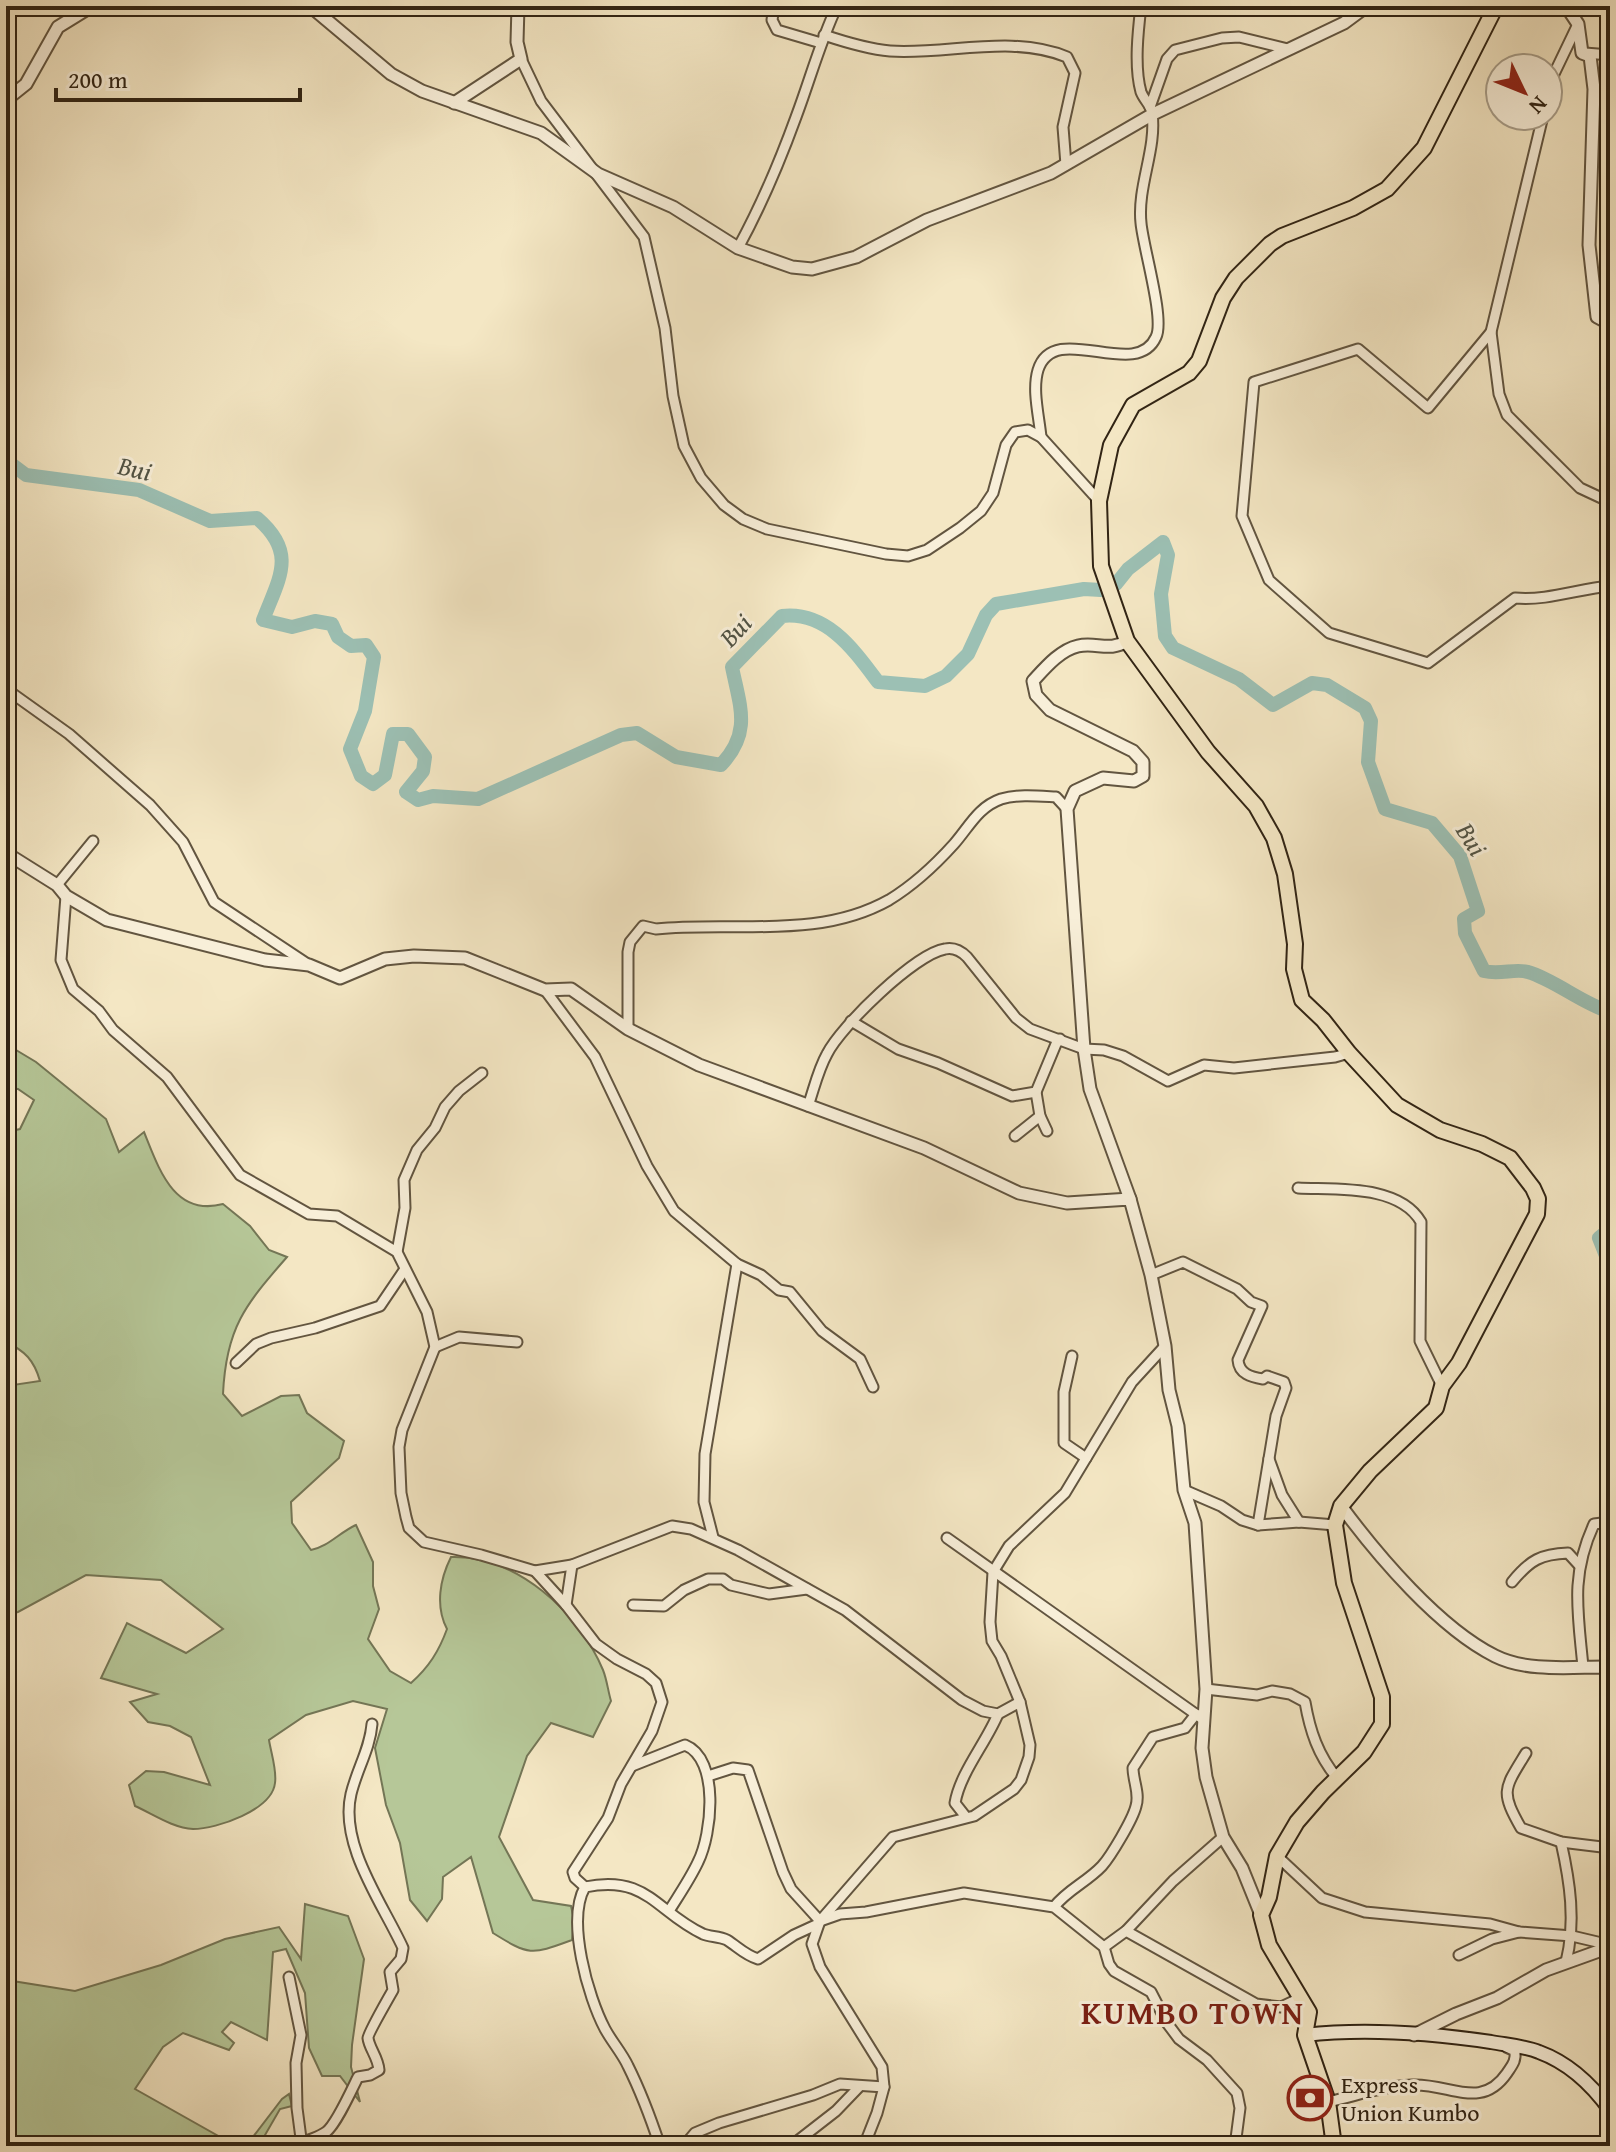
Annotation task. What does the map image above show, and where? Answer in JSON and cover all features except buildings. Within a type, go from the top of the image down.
[{"type":"highway","points":[[1334,2146],[1328,2102],[1305,2035],[1309,2012],[1269,1945],[1261,1915],[1269,1897],[1277,1856],[1297,1822],[1364,1752],[1382,1724],[1382,1697],[1344,1583],[1335,1525],[1341,1506],[1370,1471],[1436,1408],[1442,1386],[1459,1363],[1537,1214],[1538,1199],[1510,1158],[1482,1144],[1440,1130],[1397,1105],[1302,1000],[1294,969],[1295,944],[1285,874],[1268,828],[1256,806],[1208,752],[1127,641],[1101,566],[1099,501],[1111,445],[1133,405],[1189,373],[1199,361],[1223,298],[1236,278],[1270,244],[1282,236],[1353,208],[1387,189],[1408,169],[1424,148],[1496,6]]},
{"type":"main road","points":[[1305,2035],[1346,2031],[1464,2038],[1538,2051],[1563,2063],[1610,2110]]},
{"type":"street","points":[[6,100],[26,84],[58,27],[92,6]]},
{"type":"street","points":[[310,6],[391,74],[422,91],[541,133],[598,174],[673,207],[738,248],[792,267],[812,269],[856,257],[927,220],[1066,165],[1152,110],[1344,23],[1367,6]]},
{"type":"street","points":[[518,6],[517,42],[521,59],[541,101],[644,237],[665,328],[673,396],[684,446],[701,478],[724,505],[743,519],[767,529],[908,556],[927,550],[981,511],[993,493],[1006,445],[1015,432],[1028,430],[1041,437],[1099,501]]},
{"type":"street","points":[[774,6],[772,20],[777,30],[855,45],[890,51],[1023,46],[1050,50],[1067,57],[1075,73],[1063,127],[1066,165]]},
{"type":"street","points":[[738,248],[796,117],[822,39],[837,6]]},
{"type":"street","points":[[1141,6],[1141,90],[1152,110]]},
{"type":"street","points":[[1566,6],[1578,24],[1582,53]]},
{"type":"street","points":[[1564,53],[1578,24]]},
{"type":"street","points":[[1041,437],[1036,395],[1038,369],[1047,356],[1068,348],[1118,356],[1134,354],[1148,347],[1156,338],[1158,315],[1140,209],[1152,110],[1167,59],[1175,50],[1230,37],[1288,49]]},
{"type":"street","points":[[1582,53],[1610,55]]},
{"type":"street","points":[[1582,53],[1590,56],[1594,89],[1589,245],[1597,317]]},
{"type":"street","points":[[454,103],[521,59]]},
{"type":"street","points":[[1539,132],[1491,332],[1499,394],[1507,415],[1580,488],[1610,502]]},
{"type":"street","points":[[1597,317],[1610,307]]},
{"type":"street","points":[[1597,317],[1610,324]]},
{"type":"street","points":[[1491,332],[1428,408],[1358,349],[1254,382],[1242,516],[1269,580],[1329,633],[1428,663],[1515,598],[1537,600],[1610,586]]},
{"type":"street","points":[[628,1029],[628,952],[630,942],[643,926],[656,929],[808,925],[855,914],[906,889],[954,845],[983,808],[1014,797],[1056,797],[1103,778],[1134,781],[1143,776],[1143,762],[1133,751],[1050,710],[1036,695],[1033,681],[1052,661],[1077,646],[1108,648],[1127,641]]},
{"type":"street","points":[[6,689],[69,734],[150,805],[183,842],[214,902],[309,965],[340,978],[385,959],[414,956],[465,958],[545,990],[571,989],[628,1029],[699,1065],[924,1148],[1019,1193],[1067,1203],[1130,1199]]},
{"type":"street","points":[[1075,791],[1067,809],[1084,1049],[1090,1089],[1130,1199],[1151,1275],[1165,1346],[1169,1390],[1178,1426],[1184,1490],[1195,1523],[1206,1689],[1200,1717],[1206,1777],[1223,1837],[1242,1868],[1261,1915]]},
{"type":"street","points":[[1056,797],[1067,809]]},
{"type":"street","points":[[57,885],[93,841]]},
{"type":"street","points":[[6,853],[57,885],[66,896],[107,920],[265,960],[309,965]]},
{"type":"street","points":[[66,896],[61,960],[73,989],[99,1011],[113,1030],[167,1077],[240,1175],[309,1214],[337,1216],[397,1252],[427,1312],[435,1347],[402,1430],[399,1447],[401,1493],[409,1528],[424,1542],[535,1571],[572,1565],[672,1526],[713,1537],[845,1610],[962,1700],[983,1711],[998,1714]]},
{"type":"street","points":[[808,1106],[826,1054],[851,1021],[921,959],[948,948],[960,951],[967,957],[1030,1029],[1084,1049],[1104,1050],[1123,1056],[1168,1081],[1204,1065],[1234,1068],[1349,1053]]},
{"type":"street","points":[[545,990],[595,1057],[647,1166],[674,1211],[737,1264],[761,1275],[779,1290],[790,1292],[822,1331],[860,1359],[873,1387]]},
{"type":"street","points":[[851,1021],[898,1049],[1012,1096],[1036,1092]]},
{"type":"street","points":[[1047,1131],[1040,1116],[1036,1092],[1060,1039]]},
{"type":"street","points":[[397,1252],[405,1208],[404,1180],[417,1150],[435,1128],[445,1107],[482,1073]]},
{"type":"street","points":[[1015,1136],[1040,1116]]},
{"type":"street","points":[[1298,1188],[1376,1194],[1414,1211],[1421,1222],[1420,1341],[1442,1386]]},
{"type":"street","points":[[1151,1275],[1183,1262],[1237,1289],[1251,1302],[1262,1306],[1238,1360],[1241,1371],[1257,1378],[1276,1378],[1284,1382],[1286,1388],[1276,1416],[1258,1525]]},
{"type":"street","points":[[713,1537],[704,1502],[705,1454],[737,1264]]},
{"type":"street","points":[[236,1363],[256,1344],[271,1338],[315,1328],[380,1306],[405,1269]]},
{"type":"street","points":[[435,1347],[459,1337],[517,1342]]},
{"type":"street","points":[[864,2146],[884,2087],[882,2067],[820,1967],[812,1944],[819,1922],[893,1837],[974,1816],[1014,1789],[1021,1780],[1030,1745],[1020,1702],[992,1641],[993,1572],[1009,1546],[1058,1503],[1132,1382],[1165,1346]]},
{"type":"street","points":[[1072,1356],[1064,1392],[1064,1443],[1086,1458]]},
{"type":"street","points":[[1269,1459],[1282,1495],[1299,1522]]},
{"type":"street","points":[[1184,1490],[1258,1525],[1299,1522],[1335,1525]]},
{"type":"street","points":[[1341,1506],[1377,1555],[1410,1588],[1454,1629],[1496,1657],[1537,1667],[1605,1667],[1610,1670]]},
{"type":"street","points":[[1583,1667],[1576,1592],[1579,1565],[1594,1524],[1610,1522]]},
{"type":"street","points":[[947,1538],[1200,1717]]},
{"type":"street","points":[[1512,1582],[1530,1562],[1548,1553],[1568,1553],[1584,1545]]},
{"type":"street","points":[[1568,1553],[1579,1565]]},
{"type":"street","points":[[566,1605],[572,1565]]},
{"type":"street","points":[[535,1571],[596,1644],[646,1674],[660,1691],[662,1702],[652,1731],[621,1784],[601,1830],[582,1854],[573,1872],[585,1887],[615,1885],[648,1894],[703,1934],[725,1939],[746,1955],[758,1959],[794,1935],[840,1914],[964,1893],[1054,1907],[1104,1947],[1114,1971],[1151,1992],[1179,2039],[1207,2060],[1237,2093],[1240,2108],[1235,2146]]},
{"type":"street","points":[[633,1605],[664,1606],[684,1590],[715,1578],[769,1594],[807,1589]]},
{"type":"street","points":[[1206,1689],[1257,1695],[1272,1691],[1290,1694],[1305,1702],[1321,1759],[1337,1778]]},
{"type":"street","points":[[966,1817],[955,1803],[957,1790],[987,1740],[998,1714],[1020,1702]]},
{"type":"street","points":[[1054,1907],[1064,1894],[1103,1865],[1123,1831],[1136,1807],[1133,1768],[1153,1737],[1185,1728],[1200,1717]]},
{"type":"street","points":[[289,1977],[301,2035],[296,2063],[297,2120],[302,2145],[333,2126],[341,2107],[350,2099],[358,2077],[379,2070],[378,2059],[369,2043],[369,2032],[393,1990],[390,1972],[401,1959],[403,1948],[369,1885],[348,1816],[351,1795],[371,1744],[372,1724]]},
{"type":"street","points":[[632,1766],[685,1745],[695,1751],[708,1776],[709,1805],[704,1847],[669,1911]]},
{"type":"street","points":[[1526,1753],[1509,1781],[1506,1802],[1521,1828],[1561,1842],[1610,1848]]},
{"type":"street","points":[[708,1776],[733,1768],[748,1770],[791,1889],[819,1922]]},
{"type":"street","points":[[1104,1947],[1126,1931],[1173,1881],[1223,1837]]},
{"type":"street","points":[[1561,1842],[1568,1873],[1572,1936],[1566,1962]]},
{"type":"street","points":[[1277,1856],[1322,1898],[1365,1912],[1490,1924],[1519,1932],[1572,1936],[1610,1946]]},
{"type":"street","points":[[585,1887],[578,1899],[578,1918],[590,1990],[606,2031],[627,2062],[638,2086],[660,2146]]},
{"type":"street","points":[[1126,1931],[1256,2004],[1281,2007],[1300,1998]]},
{"type":"street","points":[[1459,1955],[1492,1939],[1519,1932]]},
{"type":"street","points":[[1414,2035],[1497,1998],[1546,1970],[1610,1946]]},
{"type":"street","points":[[1328,2102],[1376,2088],[1415,2084],[1482,2094],[1498,2086],[1516,2060],[1515,2051],[1495,2043]]},
{"type":"street","points":[[684,2146],[695,2133],[719,2123],[840,2084],[884,2087]]},
{"type":"street","points":[[791,2146],[836,2111],[859,2087]]},
{"type":"street","points":[[949,2146],[1012,2142]]},
{"type":"green space","points":[[6,1044],[36,1062],[106,1119],[119,1152],[144,1132],[163,1174],[180,1197],[206,1206],[223,1204],[250,1226],[269,1250],[287,1257],[240,1319],[228,1352],[223,1394],[242,1416],[281,1396],[299,1395],[307,1413],[344,1441],[339,1458],[291,1502],[292,1523],[311,1550],[356,1525],[373,1562],[373,1586],[379,1609],[368,1639],[390,1671],[411,1683],[437,1652],[447,1629],[441,1611],[440,1593],[451,1557],[475,1559],[521,1577],[561,1608],[592,1648],[604,1674],[611,1701],[593,1737],[551,1723],[527,1756],[499,1837],[533,1900],[571,1906],[574,1920],[572,1940],[531,1951],[493,1933],[471,1857],[443,1877],[442,1899],[427,1921],[410,1900],[400,1843],[386,1805],[375,1748],[387,1709],[353,1701],[306,1715],[269,1740],[275,1783],[272,1793],[264,1802],[229,1822],[186,1828],[135,1806],[129,1785],[146,1771],[164,1772],[210,1785],[191,1737],[170,1726],[148,1722],[130,1702],[157,1694],[101,1678],[127,1623],[186,1653],[223,1629],[161,1580],[86,1575],[18,1612],[6,1615],[6,1386],[40,1381],[28,1357],[6,1342],[6,1132],[20,1129],[34,1100],[18,1089],[6,1088]]},
{"type":"green space","points":[[305,1904],[348,1916],[364,1959],[351,2067],[360,2102],[340,2076],[322,2076],[309,2048],[305,1993],[286,1949],[273,1952],[267,2040],[231,2022],[222,2032],[234,2043],[229,2050],[183,2033],[163,2047],[135,2089],[236,2146],[6,2146],[6,1980],[75,1991],[161,1965],[225,1939],[279,1927],[301,1959]]},
{"type":"green space","points":[[289,2094],[292,2106],[280,2109],[265,2135],[264,2146],[246,2146],[282,2099]]},
{"type":"waterway","name":"Bui","points":[[6,460],[26,475],[139,490],[210,521],[257,518],[270,531],[281,555],[279,578],[263,620],[292,627],[315,621],[332,624],[338,637],[351,646],[366,645],[374,657],[365,711],[350,749],[361,776],[373,784],[385,775],[393,734],[408,734],[425,757],[423,771],[406,792],[418,800],[433,796],[478,799],[621,735],[637,733],[676,757],[721,765],[731,753],[740,730],[740,707],[732,667],[782,616],[798,616],[826,626],[849,646],[878,682],[925,686],[946,676],[968,654],[986,615],[996,604],[1084,589],[1101,590],[1116,584],[1128,569],[1163,542],[1168,555],[1161,594],[1165,636],[1173,648],[1239,679],[1273,705],[1312,683],[1327,685],[1365,708],[1371,721],[1368,762],[1385,809],[1432,823],[1460,856],[1478,911],[1464,919],[1465,933],[1484,971],[1528,972],[1610,1012]]},
{"type":"waterway","name":"Bui","points":[[1610,1229],[1599,1238],[1610,1266]]},
{"type":"place","name":"Express Union Kumbo","points":[[1310,2098]]},
{"type":"district","name":"KUMBO TOWN","points":[[1193,2012]]}]
